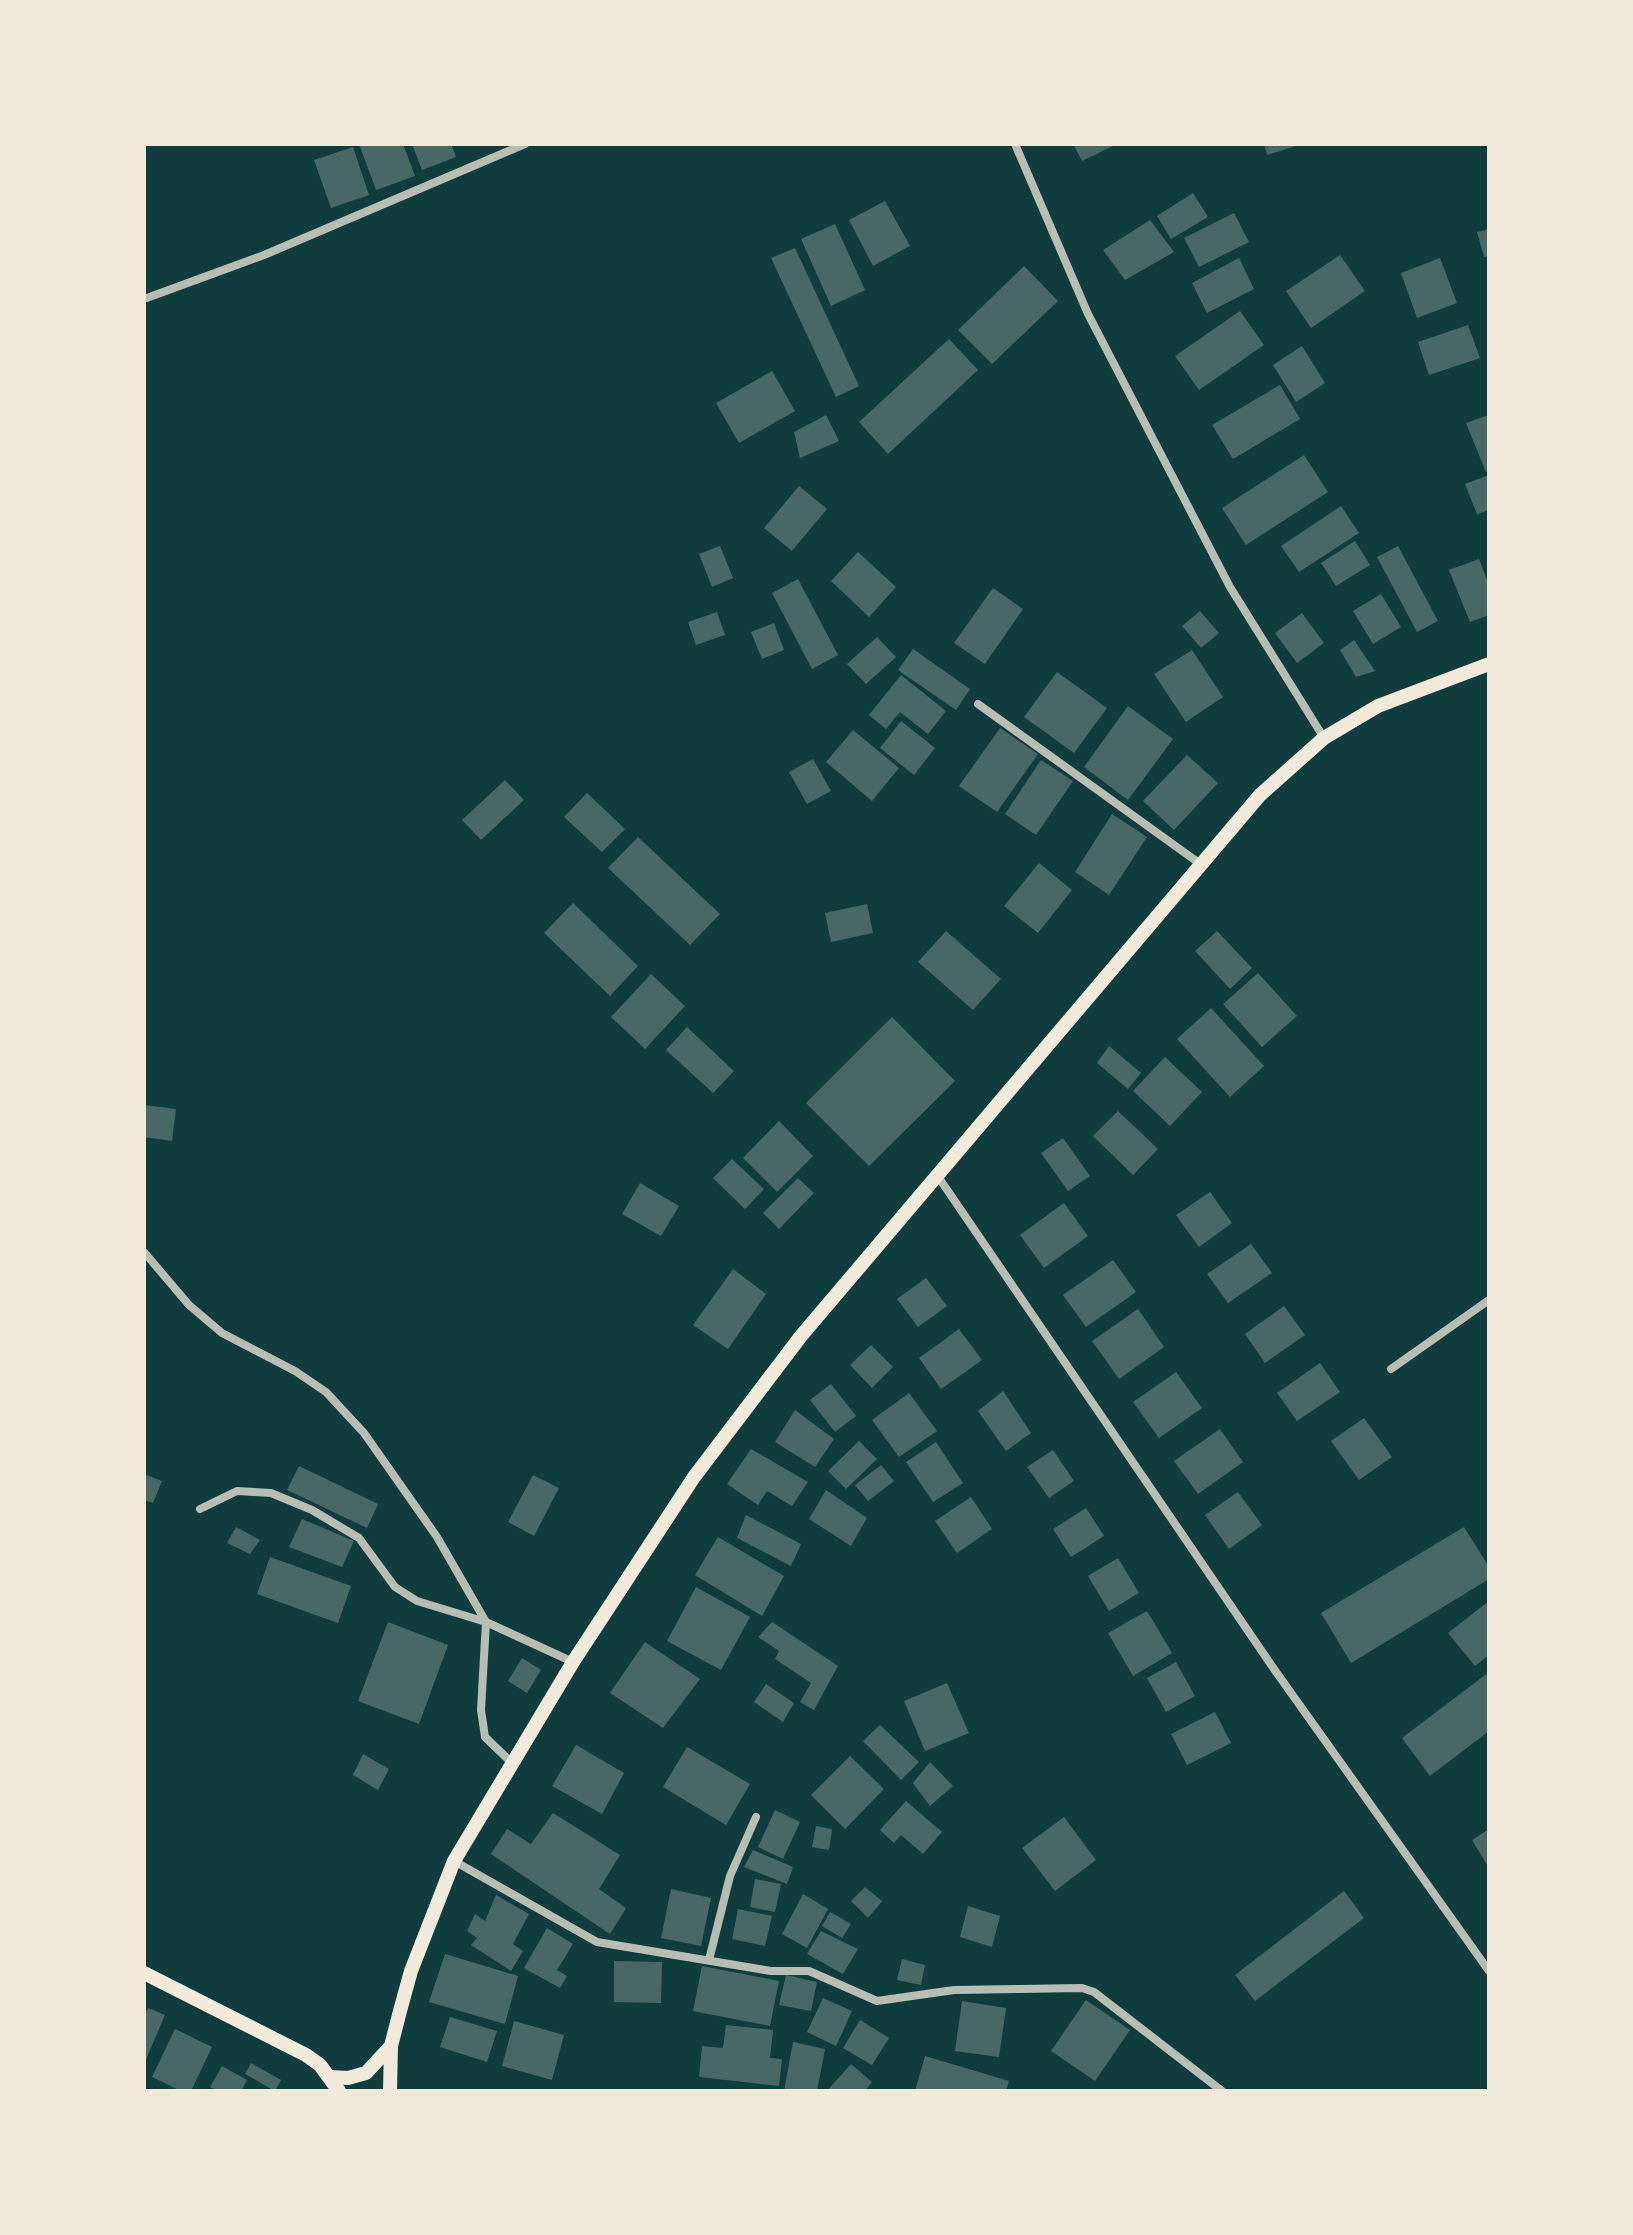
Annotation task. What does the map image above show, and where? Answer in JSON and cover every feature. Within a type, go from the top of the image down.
[{"type":"main road","points":[[390,2091],[391,2046],[411,1971],[454,1861],[573,1662],[703,1465],[801,1336],[1199,863],[1260,795],[1324,738],[1378,706],[1489,664]]},
{"type":"main road","points":[[144,1973],[306,2055],[330,2077],[339,2091]]},
{"type":"main road","points":[[330,2077],[348,2078],[366,2073],[391,2046]]},
{"type":"street","points":[[144,299],[264,255],[525,144]]},
{"type":"street","points":[[1015,144],[1088,314],[1230,587],[1324,738]]},
{"type":"street","points":[[978,704],[1199,863]]},
{"type":"street","points":[[936,1175],[1274,1669],[1489,1971]]},
{"type":"street","points":[[144,1252],[189,1305],[222,1333],[295,1371],[326,1392],[364,1433],[437,1537],[486,1622],[481,1710],[485,1737],[512,1763]]},
{"type":"street","points":[[1391,1369],[1489,1300]]},
{"type":"street","points":[[200,1509],[237,1491],[271,1493],[312,1510],[359,1538],[395,1587],[417,1601],[486,1622],[573,1662]]},
{"type":"street","points":[[709,1960],[730,1876],[756,1817]]},
{"type":"street","points":[[454,1861],[597,1942],[654,1954],[771,1971],[809,1971],[877,2001],[954,1990],[1082,1988],[1094,1992],[1222,2091]]},
{"type":"building","points":[[359,144],[403,144],[415,176],[376,190]]},
{"type":"building","points":[[412,144],[451,144],[456,157],[422,170]]},
{"type":"building","points":[[1073,144],[1117,144],[1082,161]]},
{"type":"building","points":[[1264,144],[1299,144],[1299,145],[1267,155]]},
{"type":"building","points":[[353,147],[369,195],[331,208],[314,160]]},
{"type":"building","points":[[1193,193],[1208,217],[1171,239],[1157,216]]},
{"type":"building","points":[[885,201],[910,246],[873,266],[849,220]]},
{"type":"building","points":[[1234,213],[1249,242],[1199,267],[1184,238]]},
{"type":"building","points":[[1150,220],[1174,252],[1125,280],[1103,250]]},
{"type":"building","points":[[835,224],[865,290],[831,306],[801,239]]},
{"type":"building","points":[[1489,229],[1489,256],[1484,257],[1477,232]]},
{"type":"building","points":[[795,248],[859,386],[836,397],[771,258]]},
{"type":"building","points":[[1340,255],[1365,291],[1311,328],[1286,291]]},
{"type":"building","points":[[1239,258],[1254,289],[1207,313],[1192,283]]},
{"type":"building","points":[[1440,258],[1457,303],[1417,318],[1401,273]]},
{"type":"building","points":[[1024,266],[1058,301],[992,364],[958,330]]},
{"type":"building","points":[[1240,311],[1264,345],[1199,390],[1175,356]]},
{"type":"building","points":[[1468,325],[1480,358],[1429,375],[1418,342]]},
{"type":"building","points":[[949,339],[978,370],[888,454],[859,422]]},
{"type":"building","points":[[1302,346],[1325,383],[1296,402],[1273,365]]},
{"type":"building","points":[[772,371],[795,411],[739,443],[716,403]]},
{"type":"building","points":[[1280,385],[1300,419],[1233,459],[1212,425]]},
{"type":"building","points":[[826,415],[839,441],[800,458],[794,432]]},
{"type":"building","points":[[1489,415],[1489,471],[1486,472],[1466,423]]},
{"type":"building","points":[[1304,455],[1328,492],[1246,545],[1222,508]]},
{"type":"building","points":[[1489,475],[1489,510],[1477,514],[1465,484]]},
{"type":"building","points":[[799,486],[827,509],[792,551],[764,528]]},
{"type":"building","points":[[1341,506],[1359,533],[1299,572],[1281,546]]},
{"type":"building","points":[[1355,541],[1370,565],[1336,586],[1321,563]]},
{"type":"building","points":[[720,546],[733,578],[712,587],[699,554]]},
{"type":"building","points":[[1398,546],[1438,621],[1417,632],[1377,557]]},
{"type":"building","points":[[858,552],[896,587],[869,617],[831,581]]},
{"type":"building","points":[[1479,559],[1489,585],[1489,615],[1470,622],[1449,570]]},
{"type":"building","points":[[798,579],[838,655],[812,669],[772,593]]},
{"type":"building","points":[[993,588],[1023,609],[985,664],[954,643]]},
{"type":"building","points":[[1381,594],[1401,627],[1373,644],[1353,611]]},
{"type":"building","points":[[1200,611],[1219,633],[1201,648],[1182,626]]},
{"type":"building","points":[[717,612],[725,635],[696,645],[688,622]]},
{"type":"building","points":[[1302,613],[1324,643],[1297,663],[1275,633]]},
{"type":"building","points":[[774,623],[784,650],[762,659],[751,632]]},
{"type":"building","points":[[877,637],[896,657],[866,684],[847,664]]},
{"type":"building","points":[[1354,640],[1375,671],[1356,677],[1340,650]]},
{"type":"building","points":[[913,649],[970,689],[956,710],[898,670]]},
{"type":"building","points":[[1192,650],[1223,697],[1186,722],[1154,674]]},
{"type":"building","points":[[1057,672],[1107,708],[1074,753],[1024,717]]},
{"type":"building","points":[[901,675],[946,711],[928,734],[900,712],[886,729],[869,715]]},
{"type":"building","points":[[1128,706],[1173,739],[1128,800],[1084,767]]},
{"type":"building","points":[[901,721],[935,748],[914,775],[880,748]]},
{"type":"building","points":[[1000,728],[1038,754],[997,812],[959,786]]},
{"type":"building","points":[[853,730],[899,768],[872,801],[826,762]]},
{"type":"building","points":[[1187,755],[1218,783],[1174,830],[1143,801]]},
{"type":"building","points":[[813,759],[831,791],[807,804],[789,772]]},
{"type":"building","points":[[1041,760],[1073,781],[1036,835],[1005,814]]},
{"type":"building","points":[[505,780],[524,800],[481,840],[462,820]]},
{"type":"building","points":[[587,793],[625,829],[602,852],[564,817]]},
{"type":"building","points":[[1112,814],[1147,837],[1109,895],[1075,872]]},
{"type":"building","points":[[638,837],[720,914],[690,945],[608,868]]},
{"type":"building","points":[[1039,863],[1072,890],[1038,933],[1004,906]]},
{"type":"building","points":[[573,903],[638,966],[610,996],[544,933]]},
{"type":"building","points":[[867,904],[873,933],[831,942],[825,913]]},
{"type":"building","points":[[946,931],[1001,979],[973,1010],[918,962]]},
{"type":"building","points":[[1217,931],[1252,968],[1230,989],[1195,951]]},
{"type":"building","points":[[1258,973],[1297,1016],[1262,1047],[1223,1004]]},
{"type":"building","points":[[651,974],[685,1006],[645,1049],[611,1017]]},
{"type":"building","points":[[1211,1008],[1264,1066],[1230,1097],[1177,1039]]},
{"type":"building","points":[[892,1017],[955,1081],[869,1166],[806,1103]]},
{"type":"building","points":[[687,1027],[734,1071],[713,1093],[666,1050]]},
{"type":"building","points":[[1109,1046],[1141,1073],[1128,1089],[1097,1063]]},
{"type":"building","points":[[1165,1057],[1202,1092],[1170,1126],[1133,1091]]},
{"type":"building","points":[[144,1105],[176,1109],[172,1141],[144,1137]]},
{"type":"building","points":[[1118,1111],[1158,1149],[1133,1175],[1093,1136]]},
{"type":"building","points":[[779,1121],[813,1156],[777,1192],[743,1158]]},
{"type":"building","points":[[1063,1138],[1090,1176],[1068,1191],[1041,1153]]},
{"type":"building","points":[[732,1159],[764,1189],[745,1209],[713,1178]]},
{"type":"building","points":[[798,1178],[814,1193],[779,1229],[763,1213]]},
{"type":"building","points":[[640,1183],[679,1206],[661,1236],[622,1214]]},
{"type":"building","points":[[1210,1192],[1232,1223],[1199,1247],[1176,1215]]},
{"type":"building","points":[[1064,1203],[1088,1236],[1044,1268],[1020,1235]]},
{"type":"building","points":[[1251,1244],[1272,1273],[1228,1303],[1207,1274]]},
{"type":"building","points":[[1113,1260],[1136,1292],[1086,1327],[1063,1295]]},
{"type":"building","points":[[733,1269],[766,1294],[728,1349],[693,1325]]},
{"type":"building","points":[[926,1278],[947,1306],[918,1327],[897,1299]]},
{"type":"building","points":[[1284,1306],[1305,1335],[1265,1363],[1245,1334]]},
{"type":"building","points":[[1138,1309],[1164,1347],[1119,1379],[1092,1341]]},
{"type":"building","points":[[959,1329],[982,1360],[941,1389],[919,1358]]},
{"type":"building","points":[[871,1345],[893,1367],[872,1388],[850,1365]]},
{"type":"building","points":[[1320,1363],[1340,1392],[1297,1421],[1277,1393]]},
{"type":"building","points":[[1176,1372],[1202,1408],[1159,1438],[1133,1402]]},
{"type":"building","points":[[831,1384],[856,1416],[835,1432],[810,1400]]},
{"type":"building","points":[[1003,1391],[1031,1433],[1006,1451],[978,1411]]},
{"type":"building","points":[[909,1393],[937,1431],[899,1457],[872,1420]]},
{"type":"building","points":[[795,1410],[834,1439],[815,1467],[775,1442]]},
{"type":"building","points":[[1364,1418],[1392,1457],[1359,1480],[1331,1441]]},
{"type":"building","points":[[1220,1429],[1243,1462],[1198,1494],[1174,1461]]},
{"type":"building","points":[[859,1441],[877,1459],[846,1489],[828,1471]]},
{"type":"building","points":[[936,1442],[963,1483],[933,1502],[906,1462]]},
{"type":"building","points":[[751,1449],[808,1482],[792,1506],[767,1491],[758,1505],[727,1484]]},
{"type":"building","points":[[1053,1450],[1074,1481],[1049,1498],[1027,1467]]},
{"type":"building","points":[[881,1465],[894,1481],[868,1501],[855,1485]]},
{"type":"building","points":[[299,1466],[378,1504],[367,1528],[287,1490]]},
{"type":"building","points":[[144,1474],[162,1481],[153,1503],[144,1500]]},
{"type":"building","points":[[533,1475],[559,1488],[534,1536],[508,1522]]},
{"type":"building","points":[[826,1490],[867,1518],[851,1546],[809,1519]]},
{"type":"building","points":[[1238,1492],[1262,1525],[1229,1549],[1205,1515]]},
{"type":"building","points":[[971,1497],[992,1529],[957,1553],[935,1521]]},
{"type":"building","points":[[1086,1508],[1104,1536],[1071,1557],[1053,1529]]},
{"type":"building","points":[[746,1515],[801,1544],[791,1566],[737,1538]]},
{"type":"building","points":[[302,1519],[354,1541],[342,1567],[289,1547]]},
{"type":"building","points":[[236,1527],[260,1540],[250,1554],[227,1543]]},
{"type":"building","points":[[1464,1527],[1489,1567],[1489,1579],[1351,1663],[1321,1613]]},
{"type":"building","points":[[718,1537],[784,1576],[762,1616],[695,1575]]},
{"type":"building","points":[[270,1557],[351,1586],[338,1623],[257,1594]]},
{"type":"building","points":[[1118,1558],[1139,1593],[1109,1611],[1088,1576]]},
{"type":"building","points":[[696,1587],[750,1617],[721,1670],[667,1641]]},
{"type":"building","points":[[1489,1601],[1489,1655],[1475,1666],[1448,1633]]},
{"type":"building","points":[[1147,1611],[1172,1653],[1133,1676],[1108,1633]]},
{"type":"building","points":[[388,1622],[448,1645],[419,1724],[358,1701]]},
{"type":"building","points":[[772,1622],[838,1666],[814,1710],[800,1702],[811,1683],[775,1659],[779,1651],[758,1637]]},
{"type":"building","points":[[645,1642],[700,1679],[663,1728],[610,1693]]},
{"type":"building","points":[[522,1658],[541,1670],[527,1693],[508,1681]]},
{"type":"building","points":[[1176,1662],[1195,1696],[1166,1712],[1147,1678]]},
{"type":"building","points":[[1489,1672],[1489,1731],[1430,1776],[1402,1738]]},
{"type":"building","points":[[947,1683],[969,1733],[925,1751],[904,1701]]},
{"type":"building","points":[[766,1684],[794,1703],[783,1722],[754,1702]]},
{"type":"building","points":[[1215,1712],[1231,1743],[1187,1765],[1171,1734]]},
{"type":"building","points":[[880,1725],[919,1762],[901,1780],[863,1741]]},
{"type":"building","points":[[576,1745],[624,1773],[602,1814],[552,1786]]},
{"type":"building","points":[[687,1747],[750,1784],[726,1825],[663,1787]]},
{"type":"building","points":[[363,1754],[389,1769],[378,1790],[353,1775]]},
{"type":"building","points":[[850,1756],[884,1789],[845,1829],[811,1795]]},
{"type":"building","points":[[930,1762],[953,1786],[930,1806],[913,1783]]},
{"type":"building","points":[[906,1801],[942,1832],[923,1854],[901,1835],[894,1843],[880,1830]]},
{"type":"building","points":[[775,1810],[800,1822],[783,1859],[758,1847]]},
{"type":"building","points":[[553,1813],[620,1855],[599,1889],[626,1908],[610,1934],[491,1854],[507,1829],[531,1844]]},
{"type":"building","points":[[1064,1817],[1096,1860],[1055,1891],[1022,1848]]},
{"type":"building","points":[[816,1826],[832,1829],[829,1850],[812,1847]]},
{"type":"building","points":[[1489,1829],[1489,1868],[1472,1840]]},
{"type":"building","points":[[753,1850],[793,1867],[787,1884],[744,1867]]},
{"type":"building","points":[[755,1879],[781,1884],[775,1912],[750,1907]]},
{"type":"building","points":[[865,1887],[882,1901],[868,1918],[851,1901]]},
{"type":"building","points":[[671,1889],[711,1898],[701,1946],[661,1938]]},
{"type":"building","points":[[1344,1891],[1364,1918],[1255,2001],[1235,1975]]},
{"type":"building","points":[[803,1894],[828,1909],[807,1948],[782,1934]]},
{"type":"building","points":[[496,1895],[529,1914],[513,1944],[523,1951],[511,1971],[471,1945],[477,1938],[467,1931],[475,1914],[485,1921]]},
{"type":"building","points":[[968,1906],[1000,1916],[992,1947],[960,1937]]},
{"type":"building","points":[[738,1909],[772,1916],[765,1946],[732,1939]]},
{"type":"building","points":[[830,1912],[851,1924],[842,1938],[822,1926]]},
{"type":"building","points":[[547,1928],[573,1944],[557,1970],[567,1976],[560,1988],[524,1968]]},
{"type":"building","points":[[821,1931],[858,1949],[843,1974],[807,1954]]},
{"type":"building","points":[[445,1954],[518,1976],[505,2024],[429,2002]]},
{"type":"building","points":[[902,1959],[925,1965],[921,1985],[897,1980]]},
{"type":"building","points":[[614,1961],[662,1962],[661,2003],[614,2002]]},
{"type":"building","points":[[702,1966],[779,1981],[770,2026],[693,2011]]},
{"type":"building","points":[[786,1975],[817,1982],[811,2011],[779,2005]]},
{"type":"building","points":[[823,1998],[852,2011],[836,2046],[807,2032]]},
{"type":"building","points":[[1086,2000],[1130,2030],[1095,2081],[1051,2051]]},
{"type":"building","points":[[962,2001],[1006,2008],[999,2057],[955,2051]]},
{"type":"building","points":[[148,2008],[165,2015],[144,2064],[144,2016]]},
{"type":"building","points":[[450,2017],[497,2031],[487,2062],[440,2047]]},
{"type":"building","points":[[860,2020],[889,2038],[872,2065],[843,2048]]},
{"type":"building","points":[[514,2021],[564,2035],[552,2080],[502,2066]]},
{"type":"building","points":[[726,2025],[773,2030],[770,2058],[782,2059],[779,2086],[699,2077],[702,2046],[723,2048]]},
{"type":"building","points":[[175,2029],[212,2047],[191,2091],[181,2091],[152,2077]]},
{"type":"building","points":[[793,2042],[825,2049],[817,2091],[784,2091]]},
{"type":"building","points":[[925,2056],[1009,2081],[1006,2091],[915,2091]]},
{"type":"building","points":[[251,2063],[281,2080],[275,2091],[245,2074]]},
{"type":"building","points":[[851,2064],[872,2082],[865,2091],[827,2091]]},
{"type":"building","points":[[222,2066],[247,2080],[241,2091],[217,2091],[210,2087]]}]
